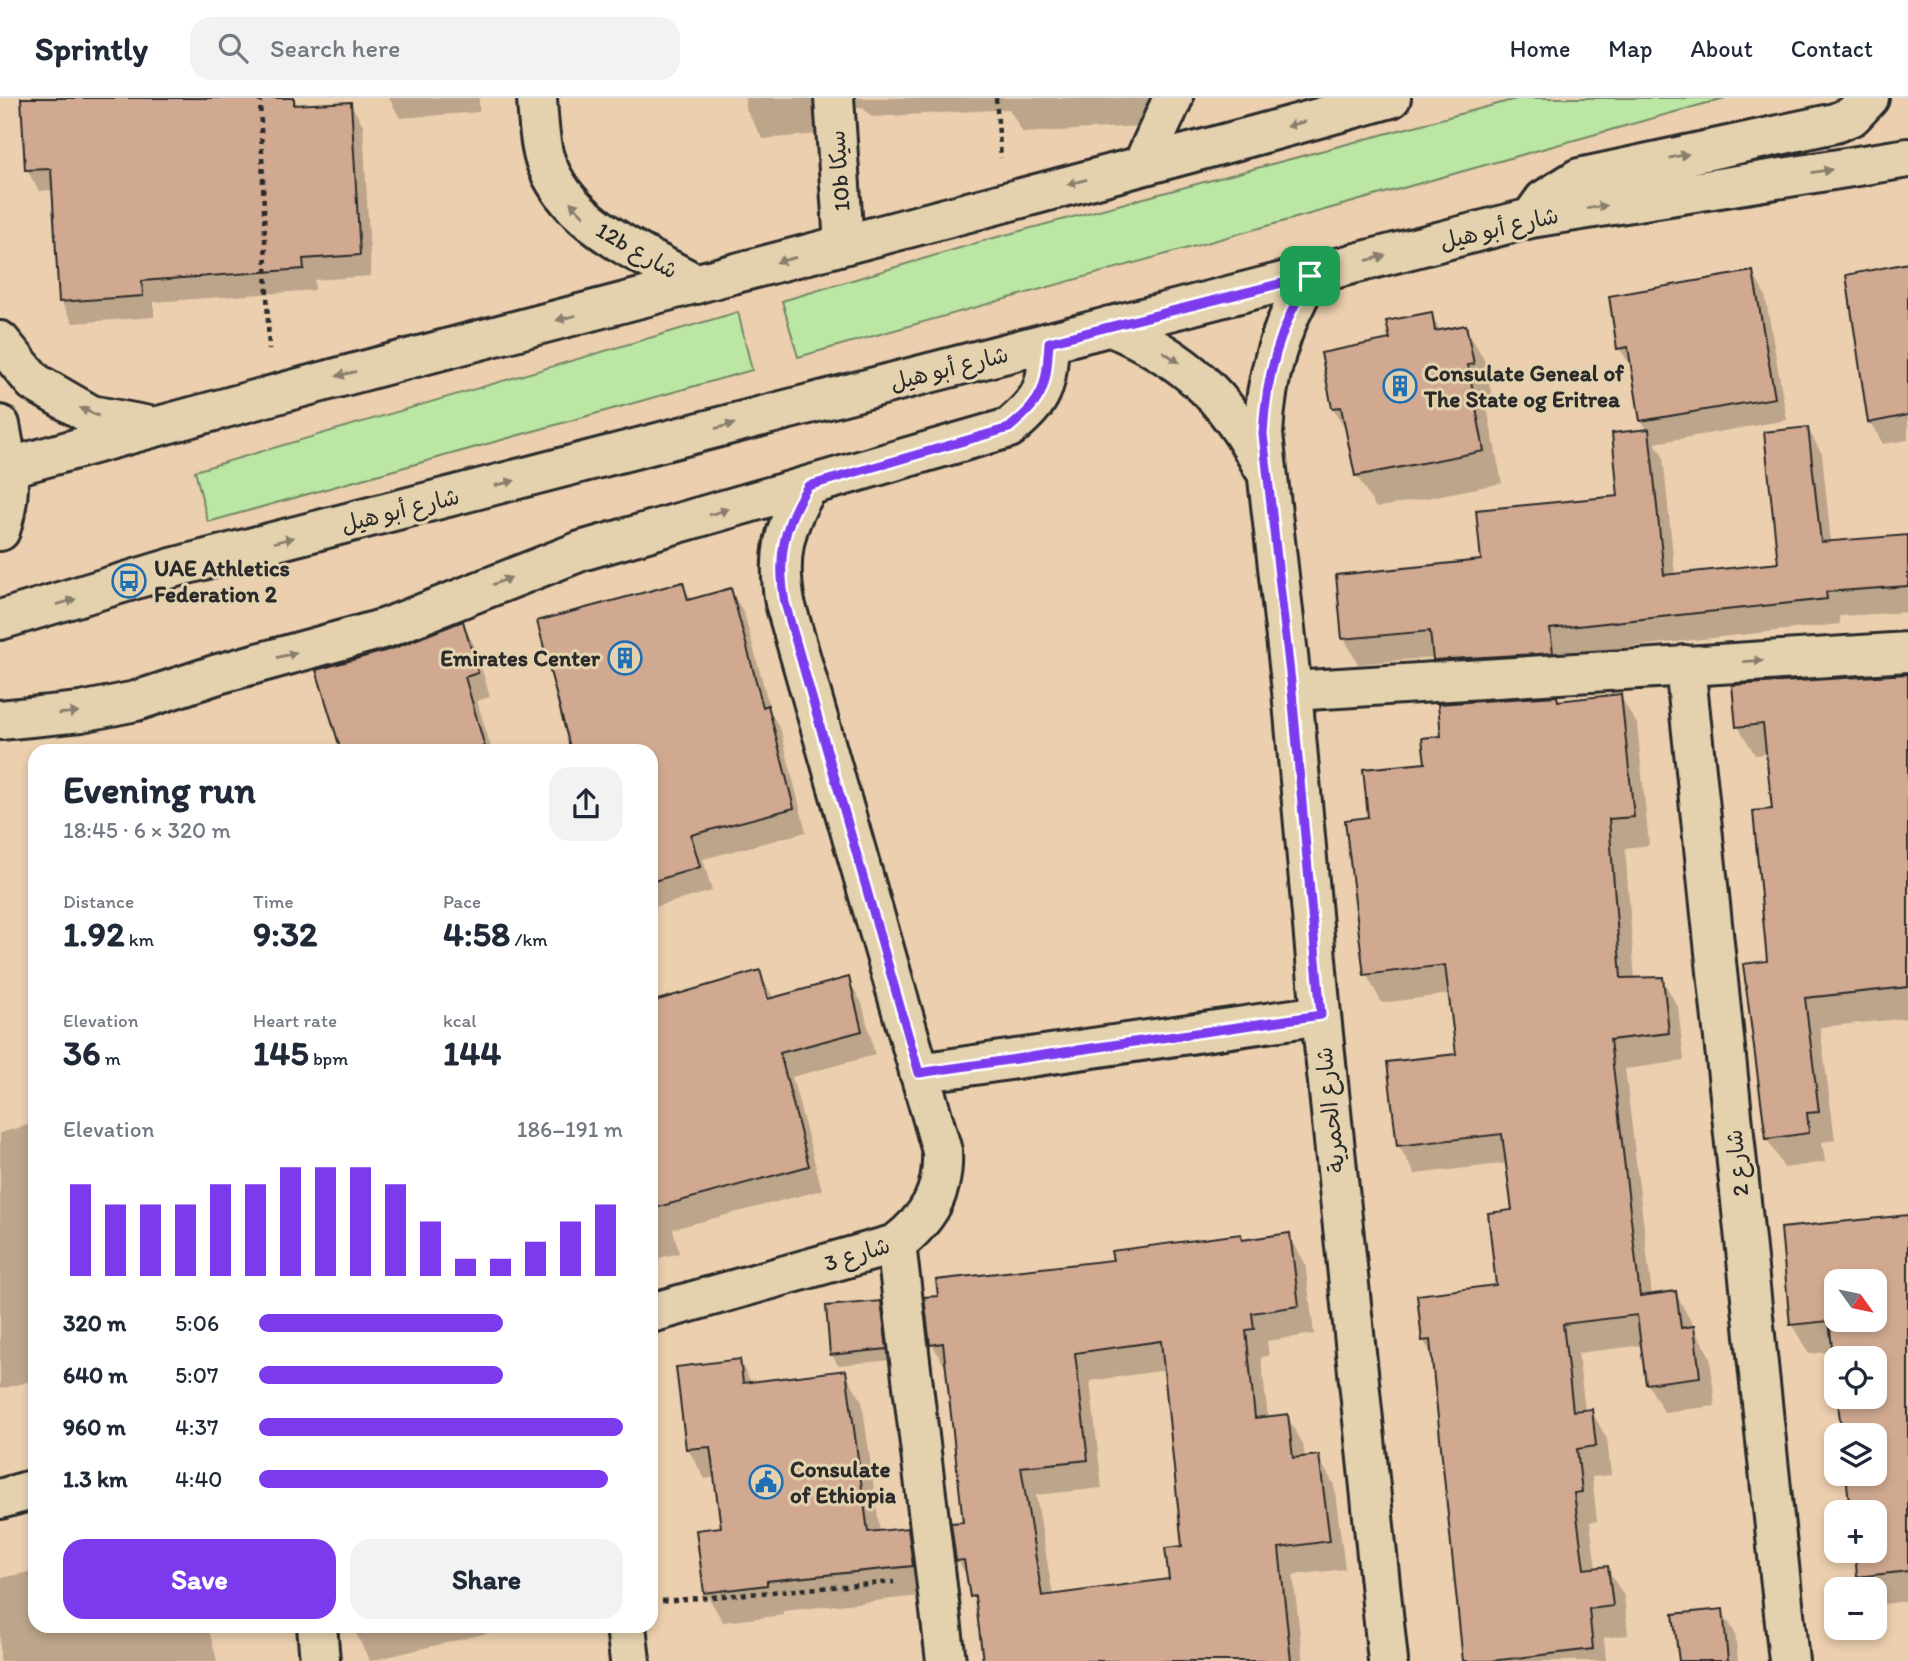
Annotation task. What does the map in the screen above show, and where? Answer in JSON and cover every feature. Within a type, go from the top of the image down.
[{"type":"street","name":"12b شارع","points":[[537,98],[544,157],[563,195],[594,227],[696,284]]},
{"type":"street","name":"10b سيكا","points":[[834,98],[844,244]]},
{"type":"street","points":[[1143,164],[1173,98]]},
{"type":"street","points":[[1531,218],[1544,200],[1579,178],[1835,123],[1852,116],[1869,98]]},
{"type":"street","points":[[4,468],[271,393],[696,284],[1386,99]]},
{"type":"street","name":"شارع أبو هيل","points":[[0,620],[173,568],[1531,218],[1908,158]]},
{"type":"street","name":"شارع الحمرية","points":[[1310,276],[1289,312],[1274,351],[1265,392],[1263,434],[1292,691],[1321,1015],[1388,1661]]},
{"type":"street","name":"شارع الحمرية","points":[[1110,326],[1152,344],[1188,369],[1213,392],[1246,436],[1267,475]]},
{"type":"street","points":[[0,341],[34,382],[91,415],[155,427]]},
{"type":"street","points":[[0,720],[81,712],[136,701],[218,674],[386,628],[581,551],[1009,428],[1032,409],[1047,382],[1049,342]]},
{"type":"street","points":[[0,425],[10,501],[0,531]]},
{"type":"street","name":"شارع 3","points":[[658,1311],[896,1244],[916,1228],[932,1209],[940,1190],[942,1151],[785,603],[779,572],[782,542],[792,512],[808,486]]},
{"type":"street","points":[[1292,691],[1908,652]]},
{"type":"street","name":"شارع 2","points":[[1685,665],[1789,1661]]},
{"type":"street","points":[[919,1073],[1321,1015]]},
{"type":"street","points":[[896,1244],[946,1661]]},
{"type":"street","points":[[0,1499],[28,1491]]},
{"type":"street","points":[[318,1633],[320,1661]]},
{"type":"street","points":[[627,1633],[630,1661]]},
{"type":"path","points":[[260,98],[271,393]]},
{"type":"path","points":[[996,98],[1004,201]]},
{"type":"path","points":[[658,1601],[936,1578]]},
{"type":"green space","points":[[1520,98],[1725,98],[798,357],[782,301],[990,239]]},
{"type":"green space","points":[[738,312],[752,370],[208,522],[195,471]]},
{"type":"building","points":[[21,98],[294,98],[294,105],[351,102],[360,255],[303,259],[304,269],[142,281],[143,296],[59,302],[51,169],[25,170]]},
{"type":"building","points":[[1908,263],[1908,415],[1868,423],[1846,275]]},
{"type":"building","points":[[1753,271],[1775,398],[1640,421],[1628,347],[1617,349],[1609,296]]},
{"type":"building","name":"Consulate Geneal of The State og Eritrea","points":[[1432,312],[1435,331],[1466,325],[1474,364],[1468,365],[1484,451],[1355,476],[1341,407],[1332,408],[1321,353],[1390,339],[1386,321]]},
{"type":"building","points":[[1808,427],[1821,542],[1908,535],[1908,586],[1826,592],[1827,599],[1550,629],[1553,653],[1433,660],[1430,631],[1342,639],[1336,575],[1481,560],[1476,510],[1618,496],[1612,433],[1649,429],[1664,575],[1778,563],[1764,432]]},
{"type":"building","points":[[683,582],[688,600],[731,588],[763,707],[768,705],[794,808],[691,835],[700,867],[658,880],[658,744],[569,744],[537,621]]},
{"type":"building","points":[[463,621],[478,673],[465,677],[484,744],[339,744],[316,670],[392,649]]},
{"type":"building","points":[[1908,674],[1908,987],[1805,998],[1819,1112],[1807,1113],[1809,1133],[1766,1139],[1743,964],[1767,961],[1753,811],[1772,809],[1763,724],[1736,727],[1732,685]]},
{"type":"building","points":[[1621,694],[1634,817],[1609,819],[1621,978],[1663,977],[1669,1033],[1610,1040],[1640,1296],[1676,1291],[1681,1328],[1694,1326],[1700,1377],[1646,1384],[1637,1315],[1563,1324],[1573,1411],[1592,1409],[1596,1446],[1577,1449],[1582,1492],[1574,1493],[1584,1569],[1608,1566],[1613,1606],[1589,1609],[1593,1649],[1491,1661],[1463,1661],[1430,1340],[1422,1341],[1417,1295],[1496,1285],[1488,1213],[1512,1210],[1502,1134],[1397,1146],[1387,1062],[1456,1054],[1445,965],[1364,975],[1345,820],[1368,817],[1363,769],[1425,763],[1422,738],[1441,736],[1438,704],[1557,696],[1558,701]]},
{"type":"building","points":[[760,970],[768,999],[849,977],[862,1031],[780,1053],[809,1166],[658,1207],[658,1000]]},
{"type":"building","points":[[1908,1215],[1908,1571],[1857,1577],[1856,1563],[1887,1563],[1887,1500],[1849,1500],[1847,1486],[1887,1486],[1887,1423],[1840,1423],[1839,1409],[1887,1409],[1887,1346],[1832,1346],[1830,1332],[1887,1332],[1887,1269],[1824,1269],[1824,1322],[1790,1325],[1781,1228]]},
{"type":"building","points":[[1290,1233],[1299,1306],[1252,1313],[1254,1329],[1246,1330],[1255,1418],[1288,1414],[1293,1458],[1319,1455],[1330,1541],[1279,1548],[1291,1661],[983,1661],[975,1596],[970,1597],[964,1560],[956,1561],[951,1523],[963,1522],[943,1343],[930,1345],[924,1297],[938,1296],[936,1280],[1113,1260],[1111,1251],[1241,1234],[1242,1240]],"holes":[[[1161,1341],[1182,1546],[1165,1548],[1169,1579],[1042,1596],[1021,1467],[1088,1460],[1075,1353]]]},
{"type":"building","points":[[881,1301],[887,1349],[830,1355],[826,1306]]},
{"type":"building","points":[[740,1359],[743,1383],[846,1370],[868,1532],[908,1528],[913,1566],[767,1581],[767,1585],[704,1593],[696,1530],[721,1527],[710,1447],[686,1449],[676,1367]]},
{"type":"building","points":[[1723,1609],[1728,1661],[1679,1661],[1673,1614]]},
{"type":"place","name":"Consulate Geneal of The State og Eritrea","points":[[1400,386]]},
{"type":"place","name":"UAE Athletics Federation 2","points":[[129,581]]},
{"type":"place","name":"Emirates Center","points":[[625,658]]},
{"type":"place","name":"Consulate of Ethiopia","points":[[766,1482]]},
{"type":"route","points":[[1310,276],[1289,312],[1274,351],[1265,392],[1263,434],[1292,691],[1321,1015],[919,1073],[785,603],[779,572],[782,542],[792,512],[808,486],[1009,428],[1032,409],[1047,382],[1049,342],[1310,276]]}]
